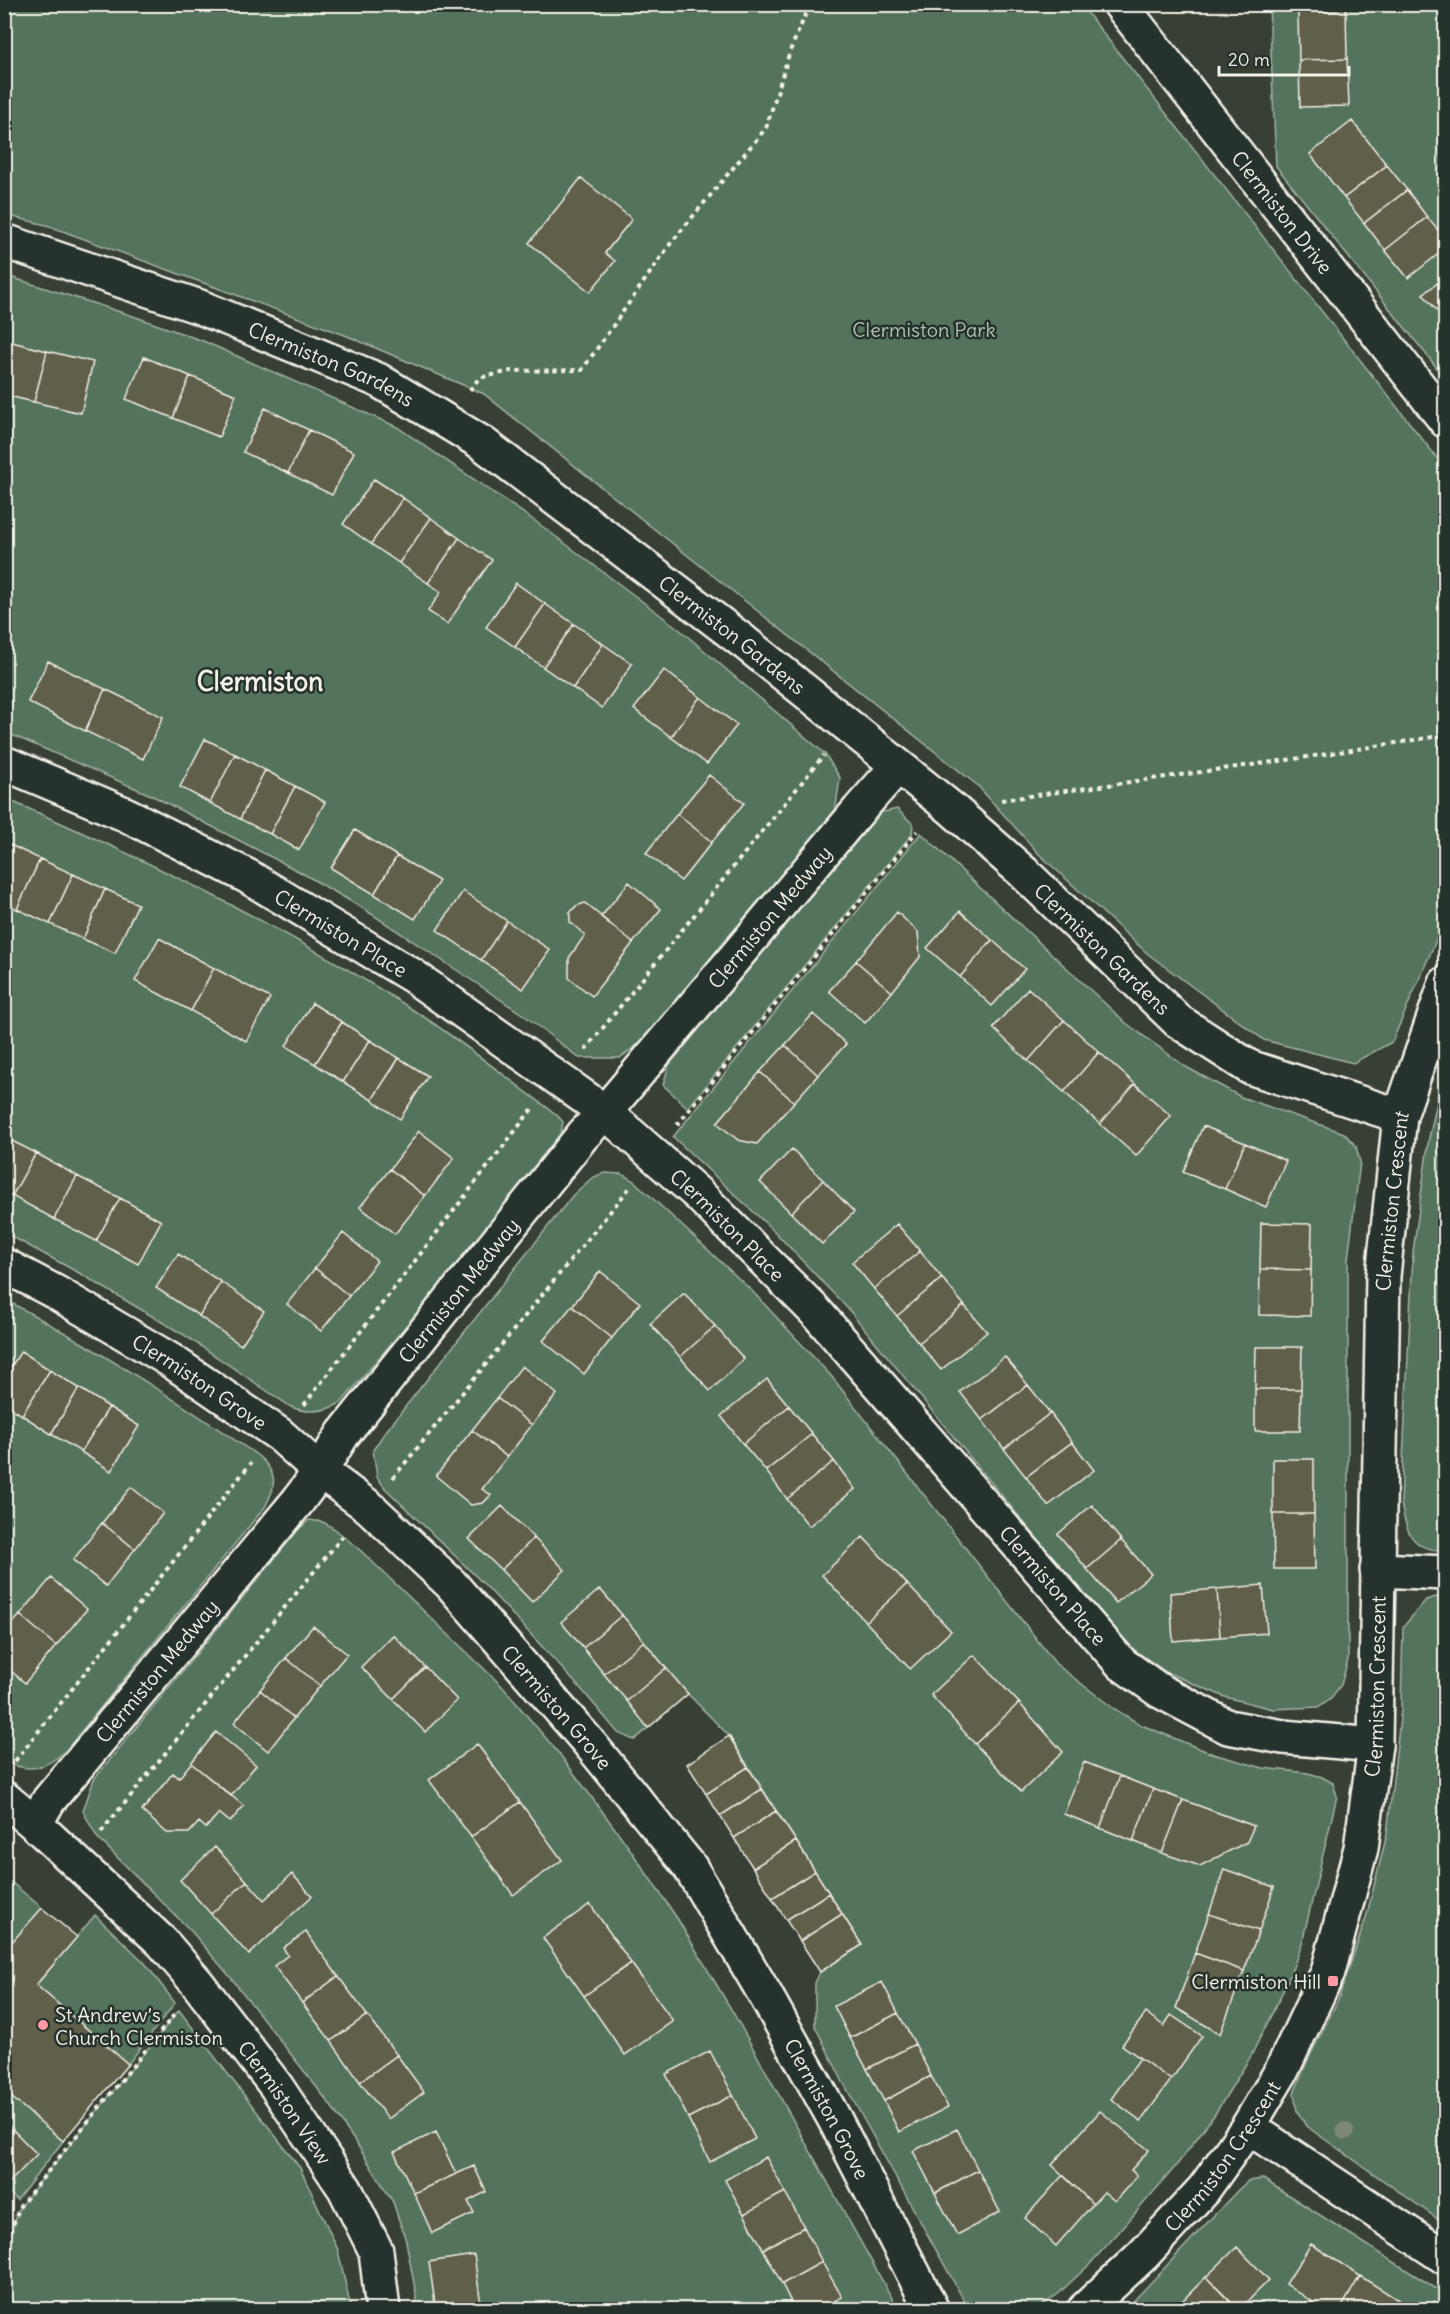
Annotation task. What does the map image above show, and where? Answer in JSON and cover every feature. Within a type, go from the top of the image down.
[{"type":"street","name":"Clermiston Drive","points":[[1120,4],[1446,421]]},
{"type":"street","name":"Clermiston Gardens","points":[[4,241],[221,315],[378,380],[482,442],[744,642],[952,809],[1023,872],[1178,1021],[1249,1067],[1401,1116]]},
{"type":"street","name":"Clermiston Place","points":[[4,763],[127,815],[247,876],[413,976],[605,1112],[698,1194],[816,1312],[1122,1664],[1160,1691],[1228,1727],[1283,1737],[1375,1745]]},
{"type":"street","name":"Clermiston Medway","points":[[35,1824],[49,1800],[321,1471],[343,1434],[583,1135],[605,1112],[897,767]]},
{"type":"street","name":"Clermiston Crescent","points":[[1084,2310],[1143,2255],[1204,2189],[1248,2127],[1282,2070],[1328,1972],[1362,1848],[1375,1745],[1383,1276],[1401,1116],[1446,983]]},
{"type":"street","name":"Clermiston Grove","points":[[4,1265],[55,1292],[170,1360],[280,1435],[321,1471],[369,1507],[451,1584],[590,1744],[690,1867],[835,2120],[932,2310]]},
{"type":"street","points":[[1377,1569],[1446,1573]]},
{"type":"street","name":"Clermiston View","points":[[4,1798],[162,1942],[198,1984],[276,2086],[345,2189],[376,2251],[383,2310]]},
{"type":"street","points":[[1248,2127],[1446,2258]]},
{"type":"path","points":[[446,421],[479,378],[511,371],[582,370],[671,243],[766,128],[790,51],[810,4]]},
{"type":"path","points":[[12,1765],[257,1455],[280,1435],[538,1101],[579,1058],[848,727]]},
{"type":"path","points":[[80,1867],[97,1837],[369,1507],[634,1181],[653,1153],[920,827],[952,809],[1446,735]]},
{"type":"path","points":[[4,2250],[20,2206],[198,1984]]},
{"type":"green space","name":"Clermiston Park","points":[[5,5],[1081,5],[1445,468],[1445,925],[1437,938],[1392,1042],[1353,1063],[1264,1040],[1148,954],[1039,854],[977,785],[484,394],[345,335],[46,225],[5,215]]},
{"type":"green space","points":[[1269,5],[1445,5],[1445,378],[1276,166]]},
{"type":"green space","points":[[4,275],[203,341],[397,427],[535,521],[679,629],[825,754],[840,778],[835,813],[640,1043],[620,1058],[579,1058],[525,1016],[458,971],[364,909],[302,873],[151,795],[5,732]]},
{"type":"green space","points":[[4,798],[219,898],[323,955],[441,1028],[556,1114],[563,1122],[559,1144],[341,1403],[317,1411],[291,1407],[184,1335],[81,1274],[5,1233]]},
{"type":"green space","points":[[897,809],[913,824],[912,834],[688,1108],[663,1085],[669,1065],[879,813]]},
{"type":"green space","points":[[921,833],[1126,1023],[1186,1067],[1241,1097],[1344,1133],[1356,1146],[1360,1162],[1348,1259],[1348,1660],[1341,1685],[1331,1698],[1318,1707],[1273,1709],[1225,1697],[1166,1672],[1119,1639],[1088,1610],[1036,1537],[849,1310],[775,1232],[673,1137]]},
{"type":"green space","points":[[1445,1067],[1446,1550],[1435,1550],[1425,1548],[1413,1538],[1405,1523],[1401,1503],[1413,1252],[1429,1138]]},
{"type":"green space","points":[[604,1173],[622,1174],[634,1181],[752,1291],[832,1377],[1056,1664],[1113,1708],[1139,1724],[1213,1754],[1263,1768],[1308,1773],[1333,1783],[1337,1796],[1301,1947],[1286,1985],[1251,2056],[1215,2114],[1176,2166],[1089,2265],[1057,2295],[1036,2309],[971,2309],[966,2304],[843,2082],[815,2026],[815,1983],[820,1972],[862,1945],[729,1736],[688,1694],[634,1740],[618,1733],[582,1690],[487,1587],[385,1488],[377,1477],[373,1450],[383,1435],[573,1195],[592,1178]]},
{"type":"green space","points":[[4,1299],[101,1354],[226,1434],[264,1461],[273,1479],[272,1492],[265,1507],[66,1750],[45,1765],[30,1768],[5,1761]]},
{"type":"green space","points":[[309,1520],[323,1522],[335,1529],[361,1551],[501,1685],[561,1756],[625,1842],[677,1918],[734,2014],[898,2309],[416,2309],[416,2294],[406,2241],[393,2202],[360,2149],[329,2103],[232,1979],[191,1931],[97,1837],[83,1811],[94,1779],[299,1529]]},
{"type":"green space","points":[[1436,1597],[1446,1599],[1445,2224],[1306,2126],[1297,2111],[1294,2093],[1338,2000],[1366,1918],[1387,1834],[1401,1709],[1403,1627],[1426,1600]]},
{"type":"green space","points":[[4,1878],[42,1908],[5,1951]]},
{"type":"green space","points":[[95,1915],[144,1962],[175,2003],[128,2064],[36,1985]]},
{"type":"green space","points":[[179,2010],[300,2168],[338,2250],[351,2309],[5,2309],[5,2250],[20,2206]]},
{"type":"green space","points":[[4,2091],[63,2141],[17,2200],[5,2188]]},
{"type":"green space","points":[[1263,2179],[1446,2295],[1445,2310],[1125,2310],[1237,2191],[1248,2181]]},
{"type":"building","points":[[1297,4],[1346,4],[1346,11],[1298,12]]},
{"type":"building","points":[[1346,11],[1347,59],[1299,60],[1298,12]]},
{"type":"building","points":[[1347,59],[1349,106],[1300,107],[1299,60]]},
{"type":"building","points":[[1352,121],[1387,165],[1344,198],[1310,154]]},
{"type":"building","points":[[1387,165],[1407,190],[1364,223],[1344,198]]},
{"type":"building","points":[[581,178],[632,219],[605,253],[615,261],[590,292],[529,243]]},
{"type":"building","points":[[1407,190],[1427,217],[1385,250],[1364,223]]},
{"type":"building","points":[[1427,217],[1446,240],[1446,248],[1408,278],[1385,250]]},
{"type":"building","points":[[1446,277],[1446,322],[1423,294]]},
{"type":"building","points":[[4,340],[47,351],[34,402],[4,395]]},
{"type":"building","points":[[47,351],[93,362],[81,413],[34,402]]},
{"type":"building","points":[[144,357],[190,376],[173,418],[126,399]]},
{"type":"building","points":[[190,376],[236,395],[219,437],[173,418]]},
{"type":"building","points":[[265,408],[309,430],[288,473],[243,452]]},
{"type":"building","points":[[309,430],[354,452],[332,495],[288,473]]},
{"type":"building","points":[[374,479],[403,498],[371,544],[343,524]]},
{"type":"building","points":[[403,498],[431,518],[399,563],[371,544]]},
{"type":"building","points":[[431,518],[459,538],[428,583],[399,563]]},
{"type":"building","points":[[459,538],[492,560],[447,624],[428,611],[441,592],[428,583]]},
{"type":"building","points":[[516,583],[545,604],[515,647],[486,627]]},
{"type":"building","points":[[545,604],[574,624],[543,667],[515,647]]},
{"type":"building","points":[[574,624],[603,644],[573,688],[543,667]]},
{"type":"building","points":[[603,644],[632,664],[602,708],[573,688]]},
{"type":"building","points":[[48,661],[105,689],[85,731],[28,702]]},
{"type":"building","points":[[664,670],[700,697],[671,737],[634,709]]},
{"type":"building","points":[[105,689],[163,717],[143,759],[85,731]]},
{"type":"building","points":[[700,697],[737,725],[707,764],[671,737]]},
{"type":"building","points":[[205,739],[235,754],[210,803],[180,787]]},
{"type":"building","points":[[235,754],[265,770],[240,819],[210,803]]},
{"type":"building","points":[[265,770],[295,786],[270,834],[240,819]]},
{"type":"building","points":[[709,775],[744,803],[712,842],[677,814]]},
{"type":"building","points":[[295,786],[325,802],[299,850],[270,834]]},
{"type":"building","points":[[677,814],[712,842],[681,881],[646,853]]},
{"type":"building","points":[[355,830],[397,856],[374,894],[331,868]]},
{"type":"building","points":[[8,844],[40,859],[17,909],[4,903],[4,851]]},
{"type":"building","points":[[397,856],[439,881],[415,919],[374,894]]},
{"type":"building","points":[[40,859],[73,874],[50,924],[17,909]]},
{"type":"building","points":[[73,874],[105,889],[83,939],[50,924]]},
{"type":"building","points":[[629,882],[661,909],[633,943],[601,917]]},
{"type":"building","points":[[105,889],[138,904],[115,953],[83,939]]},
{"type":"building","points":[[463,891],[507,921],[481,960],[437,930]]},
{"type":"building","points":[[585,903],[633,943],[592,996],[569,978],[569,958],[585,935],[570,922],[570,913],[576,906]]},
{"type":"building","points":[[960,911],[992,940],[960,977],[927,948]]},
{"type":"building","points":[[897,912],[918,932],[920,957],[892,992],[856,961]]},
{"type":"building","points":[[507,921],[550,950],[523,989],[481,960]]},
{"type":"building","points":[[159,938],[214,968],[191,1011],[135,981]]},
{"type":"building","points":[[992,940],[1025,969],[992,1006],[960,977]]},
{"type":"building","points":[[856,961],[892,992],[865,1023],[829,991]]},
{"type":"building","points":[[214,968],[270,998],[246,1041],[191,1011]]},
{"type":"building","points":[[1028,988],[1064,1020],[1028,1061],[993,1028]]},
{"type":"building","points":[[312,1003],[342,1022],[315,1064],[286,1046]]},
{"type":"building","points":[[813,1014],[846,1044],[818,1075],[785,1045]]},
{"type":"building","points":[[1064,1020],[1099,1052],[1064,1092],[1028,1061]]},
{"type":"building","points":[[342,1022],[370,1040],[343,1082],[315,1064]]},
{"type":"building","points":[[370,1040],[399,1058],[372,1100],[343,1082]]},
{"type":"building","points":[[785,1045],[818,1075],[794,1102],[760,1072]]},
{"type":"building","points":[[1099,1052],[1135,1084],[1100,1124],[1064,1092]]},
{"type":"building","points":[[399,1058],[428,1076],[400,1119],[372,1100]]},
{"type":"building","points":[[760,1072],[794,1102],[757,1144],[738,1140],[717,1123]]},
{"type":"building","points":[[1135,1084],[1171,1116],[1136,1156],[1100,1124]]},
{"type":"building","points":[[1203,1126],[1245,1143],[1225,1189],[1183,1172]]},
{"type":"building","points":[[419,1131],[454,1158],[425,1196],[390,1169]]},
{"type":"building","points":[[4,1137],[36,1153],[12,1196],[4,1192]]},
{"type":"building","points":[[1245,1143],[1286,1161],[1266,1207],[1225,1189]]},
{"type":"building","points":[[792,1149],[823,1180],[791,1213],[760,1182]]},
{"type":"building","points":[[36,1153],[77,1176],[54,1219],[12,1196]]},
{"type":"building","points":[[390,1169],[425,1196],[395,1234],[360,1207]]},
{"type":"building","points":[[77,1176],[120,1198],[96,1241],[54,1219]]},
{"type":"building","points":[[823,1180],[854,1212],[822,1244],[791,1213]]},
{"type":"building","points":[[120,1198],[161,1221],[138,1264],[96,1241]]},
{"type":"building","points":[[1261,1223],[1312,1224],[1311,1270],[1260,1269]]},
{"type":"building","points":[[897,1224],[920,1251],[874,1289],[852,1262]]},
{"type":"building","points":[[343,1233],[377,1261],[349,1296],[315,1268]]},
{"type":"building","points":[[920,1251],[942,1278],[897,1316],[874,1289]]},
{"type":"building","points":[[178,1254],[221,1282],[199,1316],[156,1288]]},
{"type":"building","points":[[315,1268],[349,1296],[321,1331],[287,1304]]},
{"type":"building","points":[[1260,1269],[1311,1270],[1310,1316],[1259,1315]]},
{"type":"building","points":[[600,1271],[640,1303],[612,1338],[572,1306]]},
{"type":"building","points":[[942,1278],[964,1305],[919,1343],[897,1316]]},
{"type":"building","points":[[221,1282],[264,1311],[241,1345],[199,1316]]},
{"type":"building","points":[[684,1293],[715,1326],[680,1357],[650,1324]]},
{"type":"building","points":[[964,1305],[987,1332],[941,1370],[919,1343]]},
{"type":"building","points":[[572,1306],[612,1338],[584,1374],[543,1341]]},
{"type":"building","points":[[715,1326],[744,1359],[710,1391],[680,1357]]},
{"type":"building","points":[[1256,1347],[1302,1347],[1301,1389],[1255,1389]]},
{"type":"building","points":[[21,1351],[50,1370],[22,1415],[4,1404],[4,1378]]},
{"type":"building","points":[[1005,1357],[1028,1385],[982,1420],[960,1392]]},
{"type":"building","points":[[522,1366],[557,1394],[532,1425],[497,1398]]},
{"type":"building","points":[[50,1370],[79,1388],[51,1434],[22,1415]]},
{"type":"building","points":[[767,1379],[789,1406],[743,1444],[721,1416]]},
{"type":"building","points":[[1028,1385],[1050,1413],[1004,1449],[982,1420]]},
{"type":"building","points":[[79,1388],[109,1407],[81,1452],[51,1434]]},
{"type":"building","points":[[1255,1389],[1301,1389],[1300,1431],[1255,1431]]},
{"type":"building","points":[[497,1398],[532,1425],[507,1457],[472,1430]]},
{"type":"building","points":[[789,1406],[812,1434],[766,1471],[743,1444]]},
{"type":"building","points":[[109,1407],[139,1426],[111,1471],[81,1452]]},
{"type":"building","points":[[1050,1413],[1072,1442],[1026,1477],[1004,1449]]},
{"type":"building","points":[[472,1430],[507,1457],[482,1489],[491,1495],[483,1503],[471,1505],[436,1476]]},
{"type":"building","points":[[812,1434],[834,1461],[787,1499],[766,1471]]},
{"type":"building","points":[[1072,1442],[1094,1470],[1048,1506],[1026,1477]]},
{"type":"building","points":[[1273,1459],[1314,1459],[1314,1514],[1273,1514]]},
{"type":"building","points":[[834,1461],[855,1489],[809,1526],[787,1499]]},
{"type":"building","points":[[131,1487],[163,1513],[135,1549],[102,1523]]},
{"type":"building","points":[[1092,1505],[1121,1540],[1087,1569],[1058,1534]]},
{"type":"building","points":[[502,1506],[534,1538],[501,1570],[469,1539]]},
{"type":"building","points":[[1273,1514],[1314,1514],[1315,1569],[1274,1569]]},
{"type":"building","points":[[102,1523],[135,1549],[106,1586],[73,1560]]},
{"type":"building","points":[[863,1537],[907,1584],[866,1622],[822,1575]]},
{"type":"building","points":[[534,1538],[565,1570],[532,1602],[501,1570]]},
{"type":"building","points":[[1121,1540],[1151,1574],[1116,1603],[1087,1569]]},
{"type":"building","points":[[51,1578],[87,1609],[56,1646],[20,1615]]},
{"type":"building","points":[[907,1584],[951,1631],[910,1669],[866,1622]]},
{"type":"building","points":[[1263,1585],[1267,1633],[1220,1637],[1217,1589]]},
{"type":"building","points":[[600,1589],[622,1615],[583,1648],[561,1622]]},
{"type":"building","points":[[1217,1589],[1220,1637],[1173,1641],[1170,1593]]},
{"type":"building","points":[[20,1615],[56,1646],[25,1683],[4,1665],[4,1633]]},
{"type":"building","points":[[622,1615],[644,1641],[604,1674],[583,1648]]},
{"type":"building","points":[[313,1626],[347,1654],[320,1686],[286,1658]]},
{"type":"building","points":[[393,1635],[425,1667],[393,1699],[361,1667]]},
{"type":"building","points":[[644,1641],[666,1668],[627,1701],[604,1674]]},
{"type":"building","points":[[974,1655],[1019,1703],[975,1744],[931,1695]]},
{"type":"building","points":[[286,1658],[320,1686],[294,1718],[260,1690]]},
{"type":"building","points":[[425,1667],[457,1700],[425,1732],[393,1699]]},
{"type":"building","points":[[666,1668],[688,1694],[648,1728],[627,1701]]},
{"type":"building","points":[[260,1690],[294,1718],[268,1751],[234,1723]]},
{"type":"building","points":[[1019,1703],[1063,1752],[1021,1792],[975,1744]]},
{"type":"building","points":[[216,1732],[256,1765],[231,1796],[191,1763]]},
{"type":"building","points":[[729,1736],[748,1767],[706,1794],[687,1764]]},
{"type":"building","points":[[477,1744],[520,1802],[471,1837],[429,1780]]},
{"type":"building","points":[[1084,1762],[1120,1776],[1100,1828],[1064,1814]]},
{"type":"building","points":[[191,1763],[244,1806],[230,1822],[219,1813],[206,1828],[199,1822],[189,1833],[167,1833],[142,1811],[173,1773],[179,1778]]},
{"type":"building","points":[[748,1767],[762,1789],[720,1816],[706,1794]]},
{"type":"building","points":[[1120,1776],[1153,1789],[1133,1841],[1100,1828]]},
{"type":"building","points":[[762,1789],[776,1811],[734,1838],[720,1816]]},
{"type":"building","points":[[1153,1789],[1183,1800],[1162,1853],[1133,1841]]},
{"type":"building","points":[[1183,1800],[1254,1826],[1247,1842],[1200,1866],[1162,1853]]},
{"type":"building","points":[[520,1802],[562,1860],[513,1895],[471,1837]]},
{"type":"building","points":[[776,1811],[796,1841],[753,1868],[734,1838]]},
{"type":"building","points":[[796,1841],[815,1871],[772,1898],[753,1868]]},
{"type":"building","points":[[215,1847],[247,1881],[211,1914],[180,1880]]},
{"type":"building","points":[[1224,1869],[1274,1887],[1259,1931],[1209,1914]]},
{"type":"building","points":[[815,1871],[829,1893],[786,1920],[772,1898]]},
{"type":"building","points":[[292,1874],[312,1896],[249,1955],[211,1914],[247,1881],[264,1900]]},
{"type":"building","points":[[829,1893],[842,1914],[800,1941],[786,1920]]},
{"type":"building","points":[[590,1904],[631,1963],[584,1996],[543,1938]]},
{"type":"building","name":"St Andrew’s Church Clermiston","points":[[42,1908],[77,1937],[36,1985],[128,2064],[63,2141],[4,2091],[4,1951]]},
{"type":"building","points":[[842,1914],[862,1945],[820,1972],[800,1941]]},
{"type":"building","points":[[1209,1914],[1259,1931],[1244,1971],[1195,1953]]},
{"type":"building","points":[[306,1932],[338,1976],[302,2003],[274,1966],[288,1955],[283,1948]]},
{"type":"building","points":[[1195,1953],[1244,1971],[1220,2034],[1176,2008]]},
{"type":"building","points":[[631,1963],[673,2021],[625,2055],[584,1996]]},
{"type":"building","points":[[338,1976],[367,2015],[331,2041],[302,2003]]},
{"type":"building","points":[[882,1982],[898,2013],[850,2038],[834,2006]]},
{"type":"building","points":[[898,2013],[915,2044],[867,2069],[850,2038]]},
{"type":"building","points":[[1146,2013],[1164,2026],[1171,2015],[1202,2036],[1171,2080],[1122,2045]]},
{"type":"building","points":[[367,2015],[397,2055],[360,2082],[331,2041]]},
{"type":"building","points":[[915,2044],[931,2076],[884,2101],[867,2069]]},
{"type":"building","points":[[710,2051],[733,2095],[688,2118],[666,2074]]},
{"type":"building","points":[[397,2055],[424,2092],[388,2119],[360,2082]]},
{"type":"building","points":[[1140,2058],[1171,2080],[1141,2121],[1111,2099]]},
{"type":"building","points":[[931,2076],[948,2107],[899,2132],[884,2101]]},
{"type":"building","points":[[733,2095],[755,2139],[710,2162],[688,2118]]},
{"type":"building","points":[[1100,2111],[1149,2150],[1131,2170],[1137,2176],[1115,2201],[1104,2192],[1093,2204],[1052,2165]]},
{"type":"building","points":[[4,2121],[37,2154],[8,2184],[4,2181]]},
{"type":"building","points":[[957,2129],[978,2170],[935,2193],[913,2151]]},
{"type":"building","points":[[436,2132],[456,2174],[414,2193],[394,2152]]},
{"type":"building","points":[[766,2157],[785,2192],[744,2214],[725,2180]]},
{"type":"building","points":[[474,2166],[486,2192],[468,2201],[474,2213],[432,2233],[414,2193]]},
{"type":"building","points":[[978,2170],[1000,2212],[957,2235],[935,2193]]},
{"type":"building","points":[[1063,2175],[1093,2204],[1056,2246],[1025,2218]]},
{"type":"building","points":[[785,2192],[804,2227],[763,2249],[744,2214]]},
{"type":"building","points":[[804,2227],[822,2262],[782,2284],[763,2249]]},
{"type":"building","points":[[1311,2244],[1360,2276],[1340,2310],[1325,2310],[1286,2284]]},
{"type":"building","points":[[1237,2247],[1269,2280],[1239,2310],[1206,2277]]},
{"type":"building","points":[[474,2255],[481,2305],[436,2310],[429,2262]]},
{"type":"building","points":[[822,2262],[842,2297],[818,2310],[795,2310],[782,2284]]},
{"type":"building","points":[[1360,2276],[1411,2308],[1410,2310],[1340,2310]]},
{"type":"building","points":[[1206,2277],[1238,2310],[1178,2310],[1176,2307]]},
{"type":"building","points":[[481,2305],[482,2310],[444,2310]]},
{"type":"place","name":"Clermiston Hill","points":[[1333,1981]]},
{"type":"place","name":"St Andrew’s Church Clermiston","points":[[43,2025]]},
{"type":"district","name":"Clermiston","points":[[260,681]]}]
